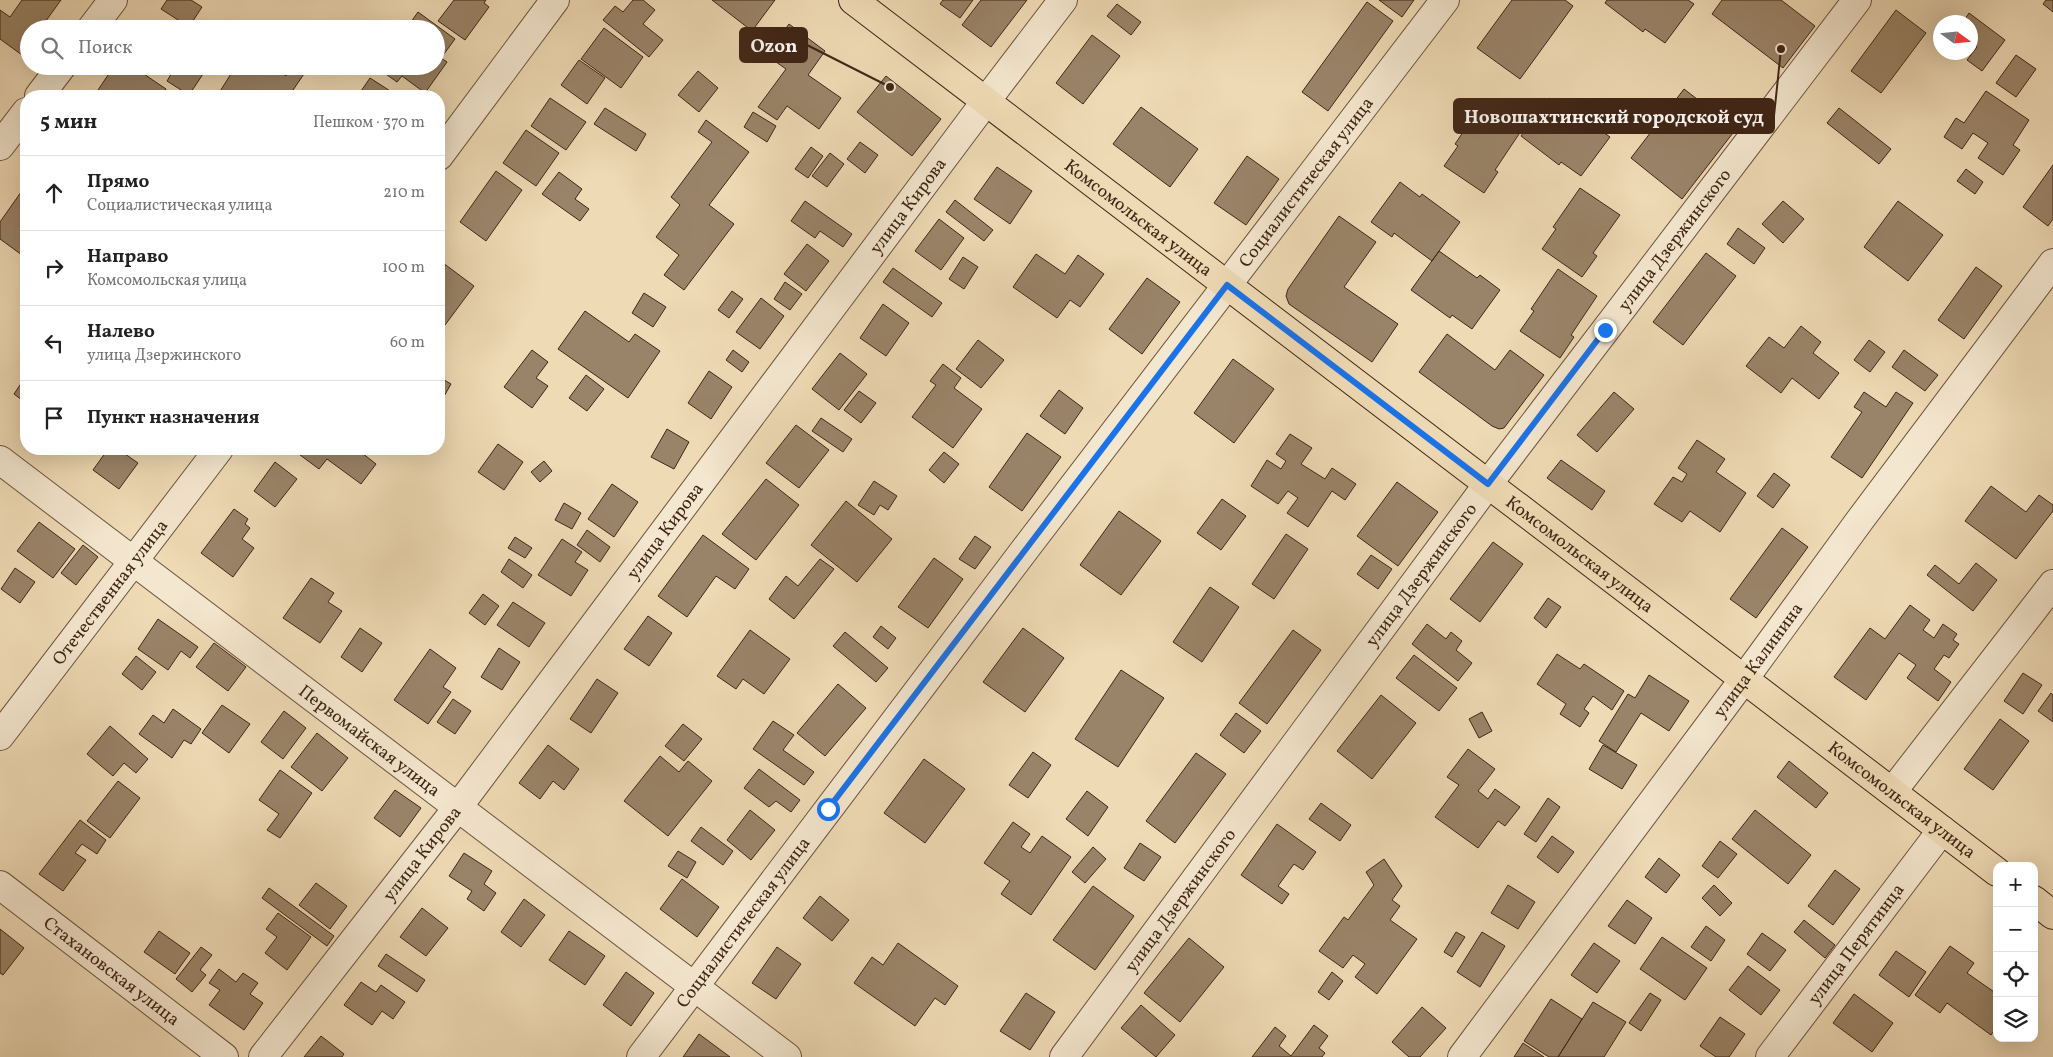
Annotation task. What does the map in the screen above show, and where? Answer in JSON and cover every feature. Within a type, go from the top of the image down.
[{"type":"main road","name":"Комсомольская улица","points":[[854,0],[1993,869]]},
{"type":"main road","points":[[2038,903],[2053,914]]},
{"type":"street","points":[[98,20],[113,0]]},
{"type":"street","points":[[445,148],[555,0]]},
{"type":"street","name":"улица Кирова","points":[[263,1057],[458,807],[1063,0]]},
{"type":"street","name":"Социалистическая улица","points":[[641,1057],[693,986],[1445,0]]},
{"type":"street","name":"улица Дзержинского","points":[[1064,1057],[1488,484],[1857,0]]},
{"type":"street","points":[[43,90],[55,75]]},
{"type":"street","points":[[0,146],[20,120]]},
{"type":"street","name":"улица Калинина","points":[[1462,1057],[2053,263]]},
{"type":"street","name":"Отечественная улица","points":[[0,736],[214,455]]},
{"type":"street","name":"Первомайская улица","points":[[0,460],[787,1057]]},
{"type":"street","points":[[1892,792],[2053,584]]},
{"type":"street","name":"улица Перятинца","points":[[1770,1057],[1942,830]]},
{"type":"street","name":"Стахановская улица","points":[[0,885],[224,1057]]},
{"type":"building","points":[[22,0],[61,0],[47,20],[20,20],[20,54],[0,39],[0,10],[10,17]]},
{"type":"building","points":[[167,0],[191,0],[202,7],[194,20],[178,20],[161,9]]},
{"type":"building","points":[[454,0],[486,0],[484,3],[489,7],[465,40],[445,26],[445,20],[439,20]]},
{"type":"building","points":[[633,0],[643,0],[655,10],[643,24],[663,40],[649,57],[603,20],[615,6],[623,12]]},
{"type":"building","points":[[712,0],[775,0],[752,31]]},
{"type":"building","points":[[943,0],[973,0],[960,18],[940,4]]},
{"type":"building","points":[[981,0],[1027,0],[991,47],[962,25]]},
{"type":"building","points":[[1379,0],[1414,0],[1402,17]]},
{"type":"building","points":[[1512,0],[1565,0],[1573,6],[1520,79],[1477,48]]},
{"type":"building","points":[[1607,0],[1688,0],[1694,4],[1665,43],[1645,29],[1643,32],[1605,3]]},
{"type":"building","points":[[1722,0],[1781,0],[1815,26],[1783,68],[1712,14]]},
{"type":"building","points":[[2046,0],[2053,0],[2053,12],[2043,4]]},
{"type":"building","points":[[1367,2],[1393,21],[1328,111],[1302,92]]},
{"type":"building","points":[[1117,4],[1141,22],[1131,35],[1107,16]]},
{"type":"building","points":[[1896,10],[1926,33],[1881,93],[1851,71]]},
{"type":"building","points":[[418,12],[429,20],[412,20]]},
{"type":"building","points":[[1978,20],[2005,40],[1982,71],[1967,60],[1978,60]]},
{"type":"building","points":[[789,24],[825,51],[808,75],[841,98],[819,129],[787,106],[777,120],[758,107],[786,69],[766,55]]},
{"type":"building","points":[[604,28],[643,57],[621,88],[581,59]]},
{"type":"building","points":[[445,32],[455,39],[445,53]]},
{"type":"building","points":[[1092,35],[1120,56],[1083,104],[1056,83]]},
{"type":"building","points":[[2016,55],[2036,69],[2016,97],[1996,83]]},
{"type":"building","points":[[579,60],[605,78],[587,104],[561,85]]},
{"type":"building","points":[[698,71],[718,88],[699,112],[678,95]]},
{"type":"building","points":[[108,75],[145,75],[166,89],[165,90],[98,90]]},
{"type":"building","points":[[171,75],[202,75],[192,90],[181,90],[167,81]]},
{"type":"building","points":[[230,75],[303,75],[293,90],[221,90]]},
{"type":"building","points":[[387,75],[438,75],[427,90],[421,90],[402,76],[397,82]]},
{"type":"building","points":[[886,76],[941,119],[912,156],[857,112]]},
{"type":"building","points":[[370,78],[389,90],[362,90]]},
{"type":"building","points":[[1684,89],[1736,129],[1682,199],[1631,158]]},
{"type":"building","points":[[1986,91],[2029,120],[2013,145],[2020,150],[2003,175],[1978,158],[1988,143],[1973,133],[1962,149],[1944,137],[1956,118],[1964,123]]},
{"type":"building","points":[[550,98],[586,122],[566,150],[531,126]]},
{"type":"building","points":[[1549,98],[1587,125],[1589,122],[1610,137],[1581,176],[1561,162],[1559,165],[1521,136]]},
{"type":"building","points":[[1482,104],[1521,131],[1495,170],[1498,172],[1484,193],[1444,166],[1458,146],[1455,144]]},
{"type":"building","points":[[1141,107],[1198,149],[1170,187],[1113,144]]},
{"type":"building","points":[[605,108],[646,134],[636,151],[594,124]]},
{"type":"building","points":[[1839,108],[1891,149],[1879,164],[1827,123]]},
{"type":"building","points":[[753,112],[776,126],[767,142],[744,127]]},
{"type":"building","points":[[706,120],[749,152],[709,205],[734,224],[684,290],[664,275],[679,255],[656,237],[680,205],[671,197],[712,142],[698,132]]},
{"type":"building","points":[[526,130],[559,153],[536,186],[503,163]]},
{"type":"building","points":[[860,142],[878,155],[865,173],[847,159]]},
{"type":"building","points":[[811,147],[823,156],[808,178],[795,169]]},
{"type":"building","points":[[830,153],[844,164],[827,187],[812,176]]},
{"type":"building","points":[[1247,156],[1279,179],[1246,225],[1214,203]]},
{"type":"building","points":[[2053,165],[2053,219],[2048,226],[2023,207]]},
{"type":"building","points":[[997,167],[1032,191],[1010,224],[974,199]]},
{"type":"building","points":[[1966,169],[1983,182],[1975,194],[1957,181]]},
{"type":"building","points":[[496,171],[522,190],[486,241],[460,222]]},
{"type":"building","points":[[559,172],[582,189],[575,199],[589,209],[580,221],[542,194]]},
{"type":"building","points":[[1400,182],[1420,197],[1422,194],[1460,222],[1432,261],[1394,233],[1392,237],[1371,222]]},
{"type":"building","points":[[1580,188],[1620,215],[1593,253],[1597,256],[1582,277],[1542,249],[1556,229],[1553,227]]},
{"type":"building","points":[[20,194],[20,254],[0,239],[0,222]]},
{"type":"building","points":[[955,200],[993,230],[984,241],[946,212]]},
{"type":"building","points":[[805,201],[852,234],[843,247],[820,231],[815,238],[791,221]]},
{"type":"building","points":[[1783,201],[1804,219],[1783,243],[1762,224]]},
{"type":"building","points":[[1898,201],[1943,235],[1908,281],[1864,247]]},
{"type":"building","points":[[1339,216],[1376,242],[1344,287],[1398,324],[1372,362],[1289,304],[1286,296],[1288,289]]},
{"type":"building","points":[[939,219],[964,238],[941,270],[915,251]]},
{"type":"building","points":[[1738,228],[1765,248],[1754,264],[1727,244]]},
{"type":"building","points":[[807,244],[829,261],[806,291],[784,274]]},
{"type":"building","points":[[1439,251],[1477,278],[1480,275],[1500,290],[1472,329],[1452,315],[1450,318],[1411,290]]},
{"type":"building","points":[[1706,253],[1736,276],[1683,345],[1653,322]]},
{"type":"building","points":[[1036,254],[1065,274],[1078,255],[1104,274],[1080,307],[1070,300],[1057,318],[1013,287]]},
{"type":"building","points":[[963,257],[978,267],[964,289],[949,279]]},
{"type":"building","points":[[445,264],[474,286],[445,325]]},
{"type":"building","points":[[1976,267],[2002,286],[1964,339],[1938,320]]},
{"type":"building","points":[[893,268],[942,303],[932,317],[883,282]]},
{"type":"building","points":[[1558,269],[1597,296],[1571,335],[1574,337],[1560,358],[1520,331],[1534,311],[1531,309]]},
{"type":"building","points":[[1147,278],[1180,302],[1142,354],[1109,329]]},
{"type":"building","points":[[785,282],[802,294],[790,310],[774,299]]},
{"type":"building","points":[[732,291],[743,299],[729,318],[718,310]]},
{"type":"building","points":[[644,293],[666,307],[653,327],[632,313]]},
{"type":"building","points":[[761,298],[784,316],[760,349],[736,332]]},
{"type":"building","points":[[883,304],[909,323],[886,356],[860,338]]},
{"type":"building","points":[[585,311],[629,342],[635,334],[660,351],[628,398],[558,349]]},
{"type":"building","points":[[1801,326],[1821,342],[1813,353],[1839,373],[1819,399],[1792,378],[1781,393],[1746,366],[1769,337],[1784,348]]},
{"type":"building","points":[[1447,334],[1495,370],[1510,350],[1544,375],[1504,428],[1499,429],[1492,426],[1419,372]]},
{"type":"building","points":[[978,340],[1004,360],[981,388],[956,369]]},
{"type":"building","points":[[1869,340],[1885,352],[1870,372],[1854,360]]},
{"type":"building","points":[[532,350],[548,362],[536,378],[548,386],[532,408],[504,387]]},
{"type":"building","points":[[733,350],[749,362],[742,372],[726,360]]},
{"type":"building","points":[[1904,350],[1938,375],[1925,391],[1892,367]]},
{"type":"building","points":[[840,353],[867,374],[839,410],[812,389]]},
{"type":"building","points":[[1233,359],[1274,389],[1234,443],[1194,413]]},
{"type":"building","points":[[943,364],[961,378],[954,388],[982,409],[953,448],[912,417],[936,385],[930,381]]},
{"type":"building","points":[[709,371],[732,387],[711,419],[688,403]]},
{"type":"building","points":[[586,375],[604,389],[587,411],[569,398]]},
{"type":"building","points":[[445,380],[451,384],[445,394]]},
{"type":"building","points":[[20,385],[20,398],[14,394]]},
{"type":"building","points":[[1059,390],[1083,408],[1065,434],[1040,416]]},
{"type":"building","points":[[859,391],[876,403],[861,423],[844,410]]},
{"type":"building","points":[[1614,392],[1634,409],[1597,452],[1577,435]]},
{"type":"building","points":[[1864,392],[1886,407],[1896,392],[1913,403],[1862,478],[1831,457],[1862,412],[1854,407]]},
{"type":"building","points":[[821,418],[852,439],[843,452],[812,431]]},
{"type":"building","points":[[796,425],[829,450],[799,488],[766,463]]},
{"type":"building","points":[[667,429],[689,442],[674,469],[651,457]]},
{"type":"building","points":[[1027,433],[1061,457],[1022,511],[989,487]]},
{"type":"building","points":[[1290,434],[1312,448],[1301,464],[1325,479],[1332,468],[1356,484],[1345,500],[1332,491],[1308,527],[1287,513],[1298,498],[1288,491],[1278,504],[1251,486],[1267,460],[1281,469],[1286,461],[1276,454]]},
{"type":"building","points":[[1697,440],[1725,459],[1716,472],[1746,493],[1720,532],[1690,511],[1682,522],[1654,504],[1673,477],[1682,482],[1687,474],[1678,468]]},
{"type":"building","points":[[498,444],[523,462],[504,490],[478,472]]},
{"type":"building","points":[[944,452],[959,464],[944,483],[929,470]]},
{"type":"building","points":[[104,455],[127,455],[138,463],[119,489],[93,470]]},
{"type":"building","points":[[300,455],[365,455],[376,464],[361,484],[327,459],[319,469]]},
{"type":"building","points":[[1561,460],[1605,491],[1592,510],[1547,478]]},
{"type":"building","points":[[544,461],[552,471],[540,482],[531,472]]},
{"type":"building","points":[[275,462],[297,479],[275,507],[254,491]]},
{"type":"building","points":[[1774,473],[1790,485],[1773,508],[1757,496]]},
{"type":"building","points":[[766,479],[799,505],[756,560],[722,534]]},
{"type":"building","points":[[874,481],[897,496],[888,510],[880,505],[874,515],[858,505]]},
{"type":"building","points":[[1397,482],[1438,512],[1398,566],[1357,536]]},
{"type":"building","points":[[612,484],[638,502],[614,537],[588,519]]},
{"type":"building","points":[[1991,486],[2026,512],[2039,495],[2053,505],[2053,511],[2016,559],[1965,521]]},
{"type":"building","points":[[1222,499],[1246,516],[1221,550],[1197,533]]},
{"type":"building","points":[[846,501],[892,539],[857,582],[811,545]]},
{"type":"building","points":[[564,503],[581,513],[572,529],[555,520]]},
{"type":"building","points":[[234,509],[248,519],[245,524],[250,528],[242,539],[254,548],[233,577],[201,553]]},
{"type":"building","points":[[1119,511],[1161,541],[1121,595],[1080,565]]},
{"type":"building","points":[[39,522],[75,549],[53,578],[17,551]]},
{"type":"building","points":[[1782,528],[1808,547],[1756,618],[1730,599]]},
{"type":"building","points":[[587,530],[610,547],[600,562],[577,545]]},
{"type":"building","points":[[1286,534],[1308,549],[1274,599],[1252,584]]},
{"type":"building","points":[[703,535],[749,569],[735,589],[716,576],[687,617],[658,596]]},
{"type":"building","points":[[975,536],[991,547],[975,569],[959,559]]},
{"type":"building","points":[[515,537],[532,548],[525,558],[508,548]]},
{"type":"building","points":[[562,539],[582,552],[575,562],[588,570],[571,596],[538,575]]},
{"type":"building","points":[[1493,542],[1523,564],[1480,622],[1450,599]]},
{"type":"building","points":[[83,545],[98,557],[76,585],[61,573]]},
{"type":"building","points":[[1371,555],[1392,569],[1378,589],[1357,574]]},
{"type":"building","points":[[934,558],[963,579],[928,628],[898,607]]},
{"type":"building","points":[[509,559],[532,575],[523,588],[501,572]]},
{"type":"building","points":[[820,559],[834,569],[794,619],[769,599],[786,576],[798,586]]},
{"type":"building","points":[[1976,563],[1997,580],[1973,611],[1927,575],[1935,565],[1959,584]]},
{"type":"building","points":[[15,568],[35,582],[20,603],[1,589]]},
{"type":"building","points":[[311,578],[334,593],[328,602],[342,611],[320,643],[283,618]]},
{"type":"building","points":[[1210,587],[1239,607],[1202,662],[1173,642]]},
{"type":"building","points":[[483,594],[499,606],[485,625],[469,613]]},
{"type":"building","points":[[1548,598],[1561,607],[1546,628],[1534,618]]},
{"type":"building","points":[[513,602],[545,623],[529,647],[497,625]]},
{"type":"building","points":[[1910,605],[1930,620],[1923,630],[1934,638],[1943,624],[1957,634],[1953,640],[1959,644],[1949,658],[1944,655],[1934,669],[1951,682],[1938,701],[1907,678],[1916,665],[1899,653],[1866,700],[1834,677],[1870,628],[1885,639]]},
{"type":"building","points":[[648,616],[672,633],[649,666],[624,649]]},
{"type":"building","points":[[158,619],[198,647],[190,658],[181,651],[168,670],[138,649]]},
{"type":"building","points":[[1427,624],[1446,639],[1451,632],[1462,641],[1456,650],[1472,663],[1458,681],[1412,644]]},
{"type":"building","points":[[881,626],[896,638],[888,649],[873,637]]},
{"type":"building","points":[[360,628],[382,643],[362,672],[341,657]]},
{"type":"building","points":[[1023,628],[1064,658],[1025,712],[983,682]]},
{"type":"building","points":[[750,630],[790,659],[764,694],[743,679],[736,689],[717,676]]},
{"type":"building","points":[[1293,630],[1321,650],[1267,724],[1239,703]]},
{"type":"building","points":[[845,632],[888,668],[876,682],[833,646]]},
{"type":"building","points":[[214,643],[246,667],[228,691],[196,667]]},
{"type":"building","points":[[499,648],[520,662],[502,690],[481,677]]},
{"type":"building","points":[[430,649],[456,668],[443,687],[451,692],[428,724],[394,700]]},
{"type":"building","points":[[1557,654],[1580,669],[1584,664],[1624,691],[1612,710],[1593,696],[1584,709],[1589,713],[1580,727],[1560,714],[1566,704],[1537,684]]},
{"type":"building","points":[[1414,655],[1457,688],[1439,711],[1396,678]]},
{"type":"building","points":[[136,656],[156,672],[142,690],[122,674]]},
{"type":"building","points":[[1121,670],[1164,698],[1118,767],[1075,739]]},
{"type":"building","points":[[2023,673],[2042,685],[2023,714],[2004,701]]},
{"type":"building","points":[[1649,675],[1689,701],[1669,731],[1641,713],[1616,752],[1599,741],[1628,694],[1635,698]]},
{"type":"building","points":[[597,679],[618,693],[591,733],[570,719]]},
{"type":"building","points":[[838,684],[866,708],[825,756],[797,733]]},
{"type":"building","points":[[2051,693],[2053,695],[2053,722],[2038,711]]},
{"type":"building","points":[[1381,695],[1416,723],[1372,779],[1337,751]]},
{"type":"building","points":[[453,699],[471,711],[455,734],[437,722]]},
{"type":"building","points":[[222,705],[250,724],[229,753],[202,733]]},
{"type":"building","points":[[173,709],[201,729],[191,744],[184,740],[172,758],[139,734],[153,715],[164,723]]},
{"type":"building","points":[[284,711],[306,728],[283,759],[261,742]]},
{"type":"building","points":[[1482,712],[1492,731],[1479,738],[1469,719]]},
{"type":"building","points":[[1236,713],[1261,731],[1244,753],[1220,735]]},
{"type":"building","points":[[2000,719],[2029,741],[1993,790],[1964,769]]},
{"type":"building","points":[[773,721],[794,735],[783,750],[814,772],[804,785],[753,749]]},
{"type":"building","points":[[683,724],[702,739],[684,761],[665,746]]},
{"type":"building","points":[[110,726],[148,759],[136,773],[124,763],[113,776],[87,754]]},
{"type":"building","points":[[317,733],[348,758],[322,791],[291,767]]},
{"type":"building","points":[[548,745],[579,769],[564,790],[553,781],[540,799],[519,783]]},
{"type":"building","points":[[1603,745],[1637,765],[1622,789],[1589,769]]},
{"type":"building","points":[[1468,749],[1495,769],[1478,791],[1488,799],[1495,789],[1520,807],[1505,826],[1498,821],[1478,848],[1435,817],[1459,785],[1447,777]]},
{"type":"building","points":[[1033,752],[1051,765],[1028,798],[1009,785]]},
{"type":"building","points":[[1196,753],[1226,774],[1175,843],[1146,821]]},
{"type":"building","points":[[660,756],[679,772],[688,761],[712,781],[668,836],[624,801]]},
{"type":"building","points":[[924,759],[965,789],[925,843],[884,813]]},
{"type":"building","points":[[1789,761],[1828,793],[1816,808],[1777,777]]},
{"type":"building","points":[[759,769],[800,800],[791,812],[776,801],[769,807],[744,788]]},
{"type":"building","points":[[280,770],[312,793],[280,838],[267,830],[279,814],[259,800]]},
{"type":"building","points":[[118,781],[140,798],[110,838],[87,821]]},
{"type":"building","points":[[395,790],[421,808],[400,837],[374,818]]},
{"type":"building","points":[[1087,791],[1108,807],[1088,836],[1066,819]]},
{"type":"building","points":[[1548,798],[1560,807],[1536,842],[1524,834]]},
{"type":"building","points":[[1321,803],[1351,825],[1340,841],[1309,819]]},
{"type":"building","points":[[750,810],[775,830],[751,860],[727,840]]},
{"type":"building","points":[[1755,810],[1811,855],[1788,884],[1732,839]]},
{"type":"building","points":[[80,820],[106,840],[97,854],[82,844],[75,853],[86,860],[63,891],[39,874]]},
{"type":"building","points":[[1013,822],[1030,834],[1021,847],[1030,853],[1042,836],[1071,857],[1031,915],[1001,894],[1010,881],[984,863]]},
{"type":"building","points":[[1277,824],[1316,852],[1303,870],[1294,864],[1278,886],[1289,894],[1282,904],[1241,875]]},
{"type":"building","points":[[701,827],[733,851],[723,865],[691,841]]},
{"type":"building","points":[[1552,836],[1574,852],[1558,873],[1537,857]]},
{"type":"building","points":[[1720,841],[1737,854],[1718,878],[1702,866]]},
{"type":"building","points":[[1140,843],[1161,857],[1144,881],[1124,868]]},
{"type":"building","points":[[1093,847],[1106,859],[1085,883],[1072,872]]},
{"type":"building","points":[[678,851],[696,862],[687,878],[668,866]]},
{"type":"building","points":[[464,853],[492,871],[484,884],[496,893],[484,911],[467,899],[472,891],[449,876]]},
{"type":"building","points":[[1659,858],[1680,875],[1666,893],[1645,877]]},
{"type":"building","points":[[1384,859],[1402,886],[1392,900],[1400,906],[1390,920],[1417,939],[1377,994],[1355,977],[1365,964],[1353,955],[1343,968],[1319,951],[1344,917],[1348,920],[1374,885],[1366,872]]},
{"type":"building","points":[[1835,870],[1860,889],[1833,925],[1808,906]]},
{"type":"building","points":[[682,879],[719,907],[697,937],[660,909]]},
{"type":"building","points":[[316,883],[347,906],[330,929],[299,905]]},
{"type":"building","points":[[1508,885],[1535,902],[1518,929],[1491,913]]},
{"type":"building","points":[[1714,885],[1732,903],[1720,916],[1702,898]]},
{"type":"building","points":[[1093,886],[1134,916],[1095,970],[1053,940]]},
{"type":"building","points":[[269,888],[334,936],[327,946],[262,898]]},
{"type":"building","points":[[820,896],[849,920],[832,941],[803,918]]},
{"type":"building","points":[[524,899],[545,915],[521,947],[501,932]]},
{"type":"building","points":[[1627,900],[1652,918],[1635,944],[1608,926]]},
{"type":"building","points":[[422,908],[448,928],[426,956],[400,937]]},
{"type":"building","points":[[278,913],[311,937],[287,970],[265,953],[277,937],[266,929]]},
{"type":"building","points":[[1804,920],[1835,945],[1825,958],[1794,932]]},
{"type":"building","points":[[1706,926],[1725,940],[1711,961],[1691,947]]},
{"type":"building","points":[[0,929],[24,948],[3,975],[0,973]]},
{"type":"building","points":[[159,931],[190,953],[175,974],[144,952]]},
{"type":"building","points":[[569,931],[605,956],[585,985],[549,960]]},
{"type":"building","points":[[1456,932],[1465,937],[1452,957],[1444,952]]},
{"type":"building","points":[[1482,932],[1505,946],[1480,987],[1457,972]]},
{"type":"building","points":[[1762,933],[1786,950],[1770,971],[1747,954]]},
{"type":"building","points":[[1662,937],[1707,968],[1685,1000],[1640,969]]},
{"type":"building","points":[[1189,938],[1224,967],[1180,1022],[1144,993]]},
{"type":"building","points":[[898,943],[958,986],[945,1005],[935,998],[915,1026],[854,983],[872,957],[883,965]]},
{"type":"building","points":[[1594,943],[1620,961],[1597,993],[1571,975]]},
{"type":"building","points":[[1950,946],[1974,963],[1967,973],[1993,991],[1993,1032],[1991,1035],[1947,1003],[1940,1013],[1915,995]]},
{"type":"building","points":[[201,947],[212,955],[200,970],[206,975],[192,992],[176,979]]},
{"type":"building","points":[[777,947],[801,964],[776,999],[752,983]]},
{"type":"building","points":[[1896,951],[1926,972],[1909,997],[1879,975]]},
{"type":"building","points":[[386,954],[425,980],[417,992],[378,966]]},
{"type":"building","points":[[1748,966],[1780,990],[1761,1015],[1729,990]]},
{"type":"building","points":[[219,969],[236,982],[243,973],[258,983],[250,994],[263,1003],[244,1030],[209,1005],[220,990],[209,983]]},
{"type":"building","points":[[626,972],[654,993],[631,1026],[603,1005]]},
{"type":"building","points":[[1332,972],[1343,981],[1329,1000],[1318,992]]},
{"type":"building","points":[[361,982],[376,992],[381,985],[405,1002],[393,1019],[382,1011],[372,1025],[344,1005]]},
{"type":"building","points":[[1026,993],[1055,1012],[1030,1050],[1000,1031]]},
{"type":"building","points":[[1650,993],[1661,1000],[1641,1031],[1629,1023]]},
{"type":"building","points":[[1854,994],[1893,1023],[1872,1052],[1833,1023]]},
{"type":"building","points":[[1551,999],[1582,1019],[1558,1057],[1549,1057],[1524,1041]]},
{"type":"building","points":[[1593,1002],[1626,1022],[1604,1057],[1558,1057]]},
{"type":"building","points":[[1141,1005],[1175,1035],[1156,1057],[1121,1028]]},
{"type":"building","points":[[1422,1007],[1446,1028],[1420,1057],[1409,1057],[1392,1042]]},
{"type":"building","points":[[1720,1017],[1745,1034],[1729,1057],[1716,1057],[1700,1046]]},
{"type":"building","points":[[1314,1025],[1328,1036],[1319,1048],[1325,1053],[1322,1057],[1252,1057],[1275,1027],[1286,1036],[1279,1046],[1291,1056]]},
{"type":"building","points":[[699,1034],[730,1057],[683,1057]]},
{"type":"building","points":[[321,1036],[344,1054],[342,1057],[304,1057]]},
{"type":"building","points":[[1523,1043],[1544,1057],[1514,1057]]},
{"type":"place","name":"Новошахтинский городской суд","points":[[1781,49]]},
{"type":"place","name":"Ozon","points":[[890,87]]},
{"type":"route","points":[[828,809],[1227,285],[1488,484],[1605,330]]}]
